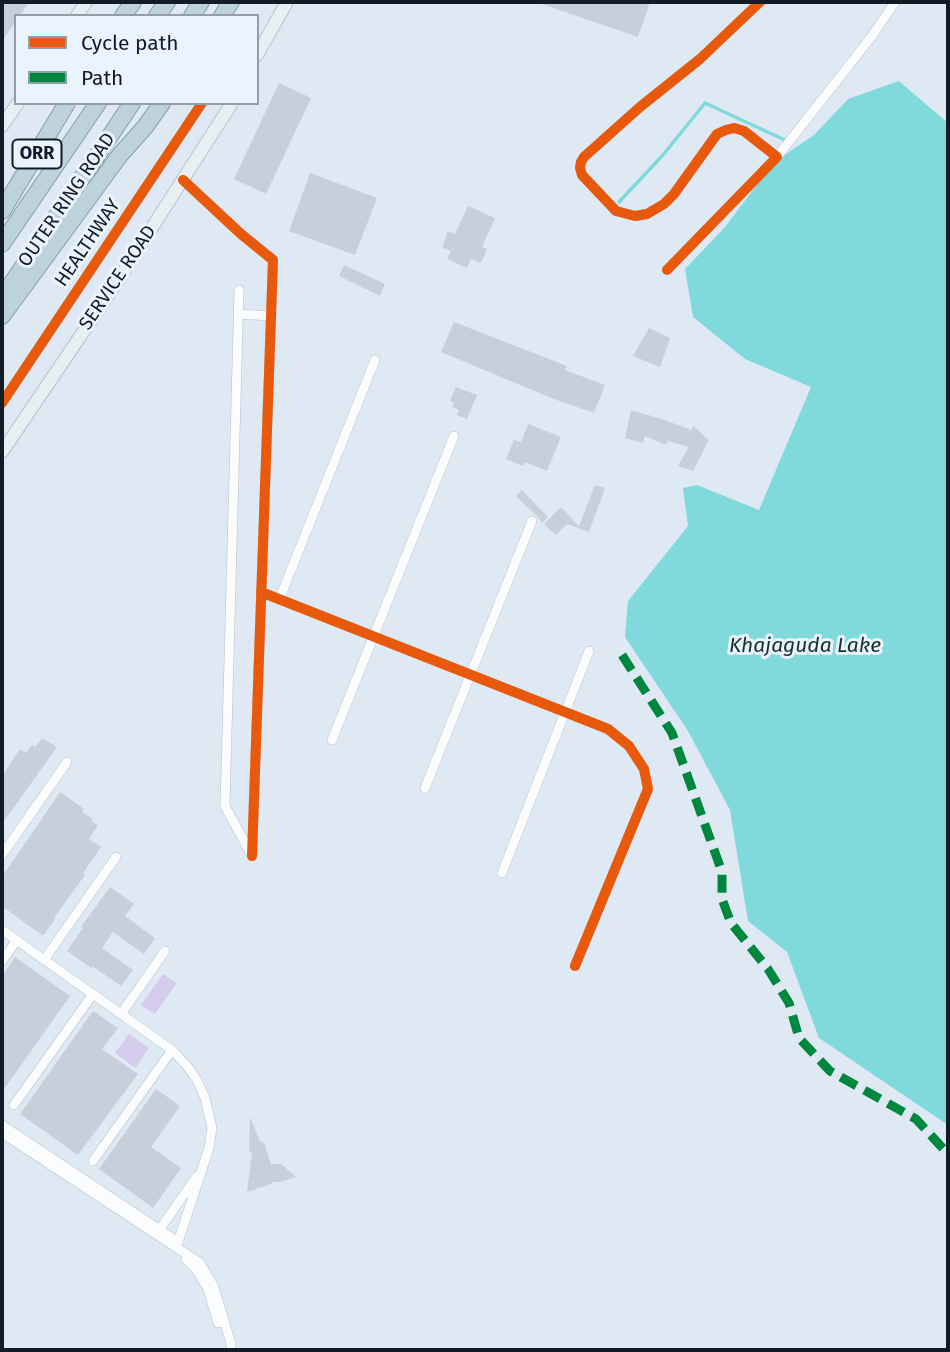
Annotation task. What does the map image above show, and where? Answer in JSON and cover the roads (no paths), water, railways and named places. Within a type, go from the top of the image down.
[{"type":"highway","name":"ORR","points":[[2,211],[66,105]]},
{"type":"highway","name":"OUTER RING ROAD","points":[[2,244],[97,105]]},
{"type":"highway","name":"OUTER RING ROAD","points":[[2,298],[131,105]]},
{"type":"highway","points":[[2,316],[120,155],[161,105]]},
{"type":"main road","points":[[259,51],[287,2]]},
{"type":"main road","points":[[2,126],[17,105]]},
{"type":"main road","name":"SERVICE ROAD","points":[[2,452],[117,282],[231,105]]},
{"type":"street","points":[[760,2],[700,59],[584,157],[580,168],[582,176],[616,211],[635,216],[647,214],[664,204],[717,134],[726,130],[734,128],[744,131],[777,157]]},
{"type":"street","points":[[667,270],[777,157],[872,36],[895,2]]},
{"type":"street","points":[[183,180],[241,234],[274,260],[252,856],[225,806],[239,290]]},
{"type":"street","points":[[238,314],[271,316]]},
{"type":"street","points":[[279,600],[375,360]]},
{"type":"street","points":[[332,740],[454,436]]},
{"type":"street","points":[[425,788],[532,521]]},
{"type":"street","points":[[261,592],[608,729],[629,746],[644,769],[648,789],[575,966]]},
{"type":"street","points":[[502,873],[589,651]]},
{"type":"street","points":[[2,855],[67,762]]},
{"type":"street","points":[[44,960],[116,857]]},
{"type":"street","points":[[2,930],[172,1050],[192,1073],[205,1098],[212,1128],[204,1166],[176,1245]]},
{"type":"street","points":[[2,961],[17,940]]},
{"type":"street","points":[[121,1014],[165,951]]},
{"type":"street","points":[[14,1105],[93,994]]},
{"type":"street","points":[[93,1161],[172,1050]]},
{"type":"street","points":[[2,1125],[160,1230],[176,1245],[208,1289],[226,1345],[225,1350]]},
{"type":"street","points":[[2,1133],[200,1263],[214,1287],[231,1350]]},
{"type":"street","points":[[160,1230],[204,1166]]},
{"type":"water","name":"Khajaguda Lake","points":[[899,81],[948,123],[948,1125],[819,1038],[787,952],[748,921],[730,810],[688,731],[625,637],[628,601],[688,526],[683,488],[697,485],[759,510],[811,387],[745,359],[693,317],[685,269],[725,227],[774,162],[814,135],[848,99]]},
{"type":"waterway","points":[[619,202],[663,155],[705,103],[787,141]]}]
